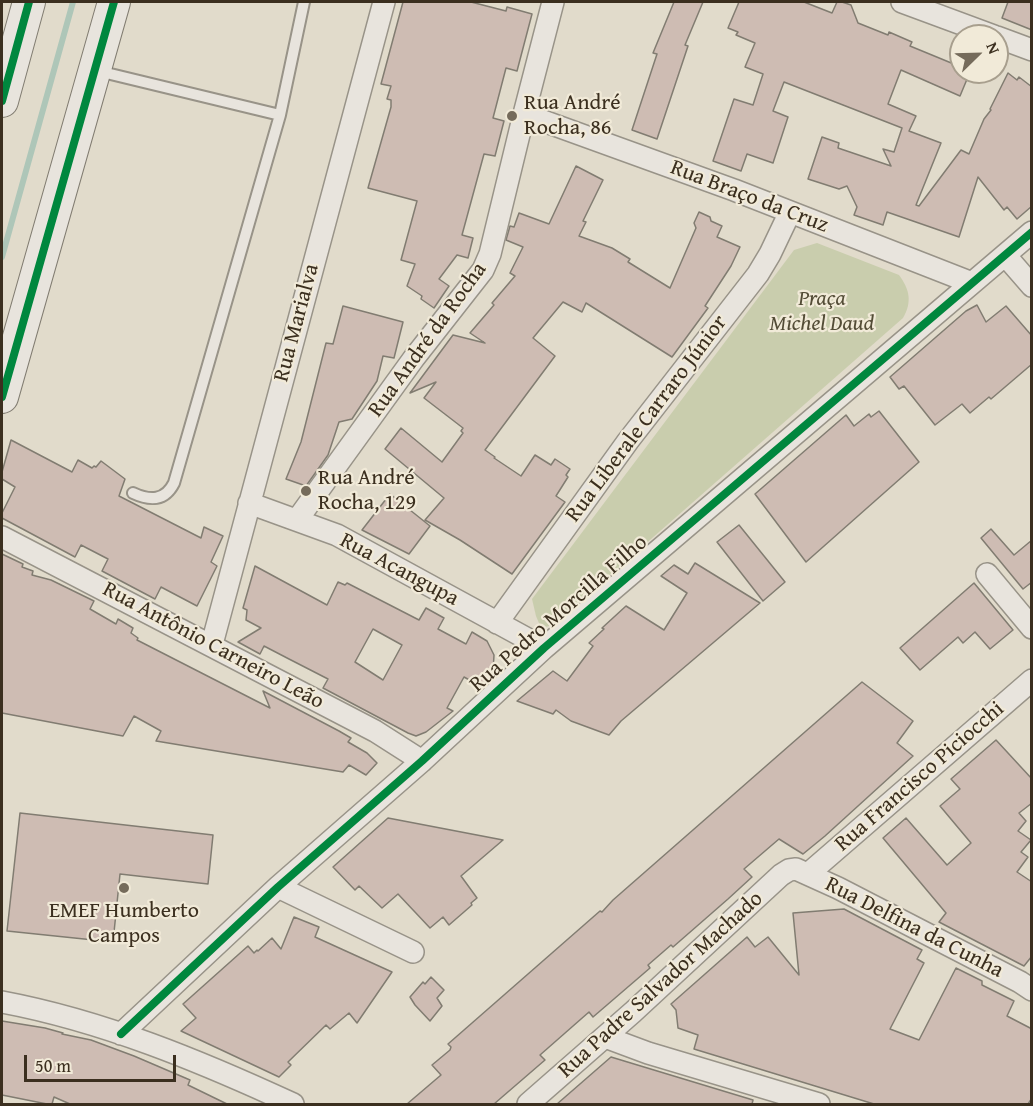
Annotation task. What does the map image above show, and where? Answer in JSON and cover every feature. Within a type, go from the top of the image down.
[{"type":"main road","points":[[2,100],[29,2]]},
{"type":"main road","points":[[2,397],[114,2]]},
{"type":"street","name":"Rua Marialva","points":[[212,645],[384,2]]},
{"type":"street","name":"Rua André da Rocha","points":[[297,520],[414,358],[483,270],[490,255],[553,2]]},
{"type":"street","points":[[902,2],[961,24]]},
{"type":"street","points":[[1009,42],[1032,50]]},
{"type":"street","name":"Rua Braço da Cruz","points":[[524,114],[790,212],[972,283]]},
{"type":"street","name":"Rua Liberale Carraro Júnior","points":[[496,622],[628,441],[758,274],[790,212]]},
{"type":"street","name":"Rua Pedro Morcilla Filho","points":[[121,1034],[278,888],[422,761],[544,648],[1032,232]]},
{"type":"street","points":[[1005,255],[1032,286]]},
{"type":"street","name":"Rua Acangupa","points":[[249,503],[337,535],[544,648]]},
{"type":"street","name":"Rua Antônio Carneiro Leão","points":[[2,537],[375,731],[422,761]]},
{"type":"street","points":[[987,574],[1032,628]]},
{"type":"street","name":"Rua Francisco Piciocchi","points":[[802,872],[1032,680]]},
{"type":"street","name":"Rua Padre Salvador Machado","points":[[528,1104],[605,1037],[781,875],[789,870],[802,872]]},
{"type":"street","name":"Rua Delfina da Cunha","points":[[802,872],[1032,990]]},
{"type":"street","points":[[278,888],[413,952]]},
{"type":"street","points":[[2,1002],[86,1022],[121,1034],[224,1073],[293,1104]]},
{"type":"street","points":[[605,1037],[648,1053],[819,1104]]},
{"type":"lane","points":[[134,493],[144,498],[155,499],[170,490],[174,483],[280,115],[304,2]]},
{"type":"lane","points":[[95,70],[280,115]]},
{"type":"green space","name":"Praça Michel Daud","points":[[817,243],[899,275],[909,296],[908,307],[903,318],[553,625],[541,628],[532,599],[794,250]]},
{"type":"building","points":[[403,2],[471,2],[506,11],[507,7],[532,14],[517,71],[506,68],[493,118],[504,121],[495,156],[484,154],[462,235],[473,238],[468,258],[457,255],[439,279],[449,286],[434,308],[407,286],[415,264],[401,260],[417,201],[368,188],[391,107],[391,100],[387,99],[391,86],[381,84]]},
{"type":"building","points":[[674,2],[703,2],[685,45],[688,46],[657,139],[632,130],[657,54],[653,53]]},
{"type":"building","points":[[739,2],[804,2],[832,13],[837,2],[842,2],[851,5],[858,23],[888,35],[889,32],[912,42],[910,46],[949,62],[949,84],[965,84],[960,96],[901,70],[888,104],[916,116],[909,131],[941,143],[916,205],[919,206],[961,150],[969,154],[1002,84],[1009,84],[1009,74],[1017,80],[1019,77],[1032,87],[1032,206],[1017,219],[1007,207],[1004,210],[978,177],[959,237],[887,212],[883,225],[854,215],[857,207],[847,186],[839,189],[808,179],[822,137],[839,143],[838,148],[891,166],[883,149],[894,152],[902,128],[784,82],[773,111],[788,117],[773,163],[747,154],[741,171],[713,161],[734,99],[753,105],[763,74],[745,67],[755,43],[736,35],[738,32],[728,28]]},
{"type":"building","points":[[1008,2],[1032,2],[1032,30],[1002,18]]},
{"type":"building","points":[[576,166],[603,180],[583,221],[586,222],[579,236],[612,248],[630,259],[628,262],[670,288],[696,228],[694,223],[699,212],[722,226],[717,237],[740,247],[731,266],[705,306],[708,308],[672,357],[586,303],[582,312],[563,302],[533,338],[555,356],[485,450],[521,476],[535,455],[551,465],[555,459],[570,469],[566,475],[568,477],[556,496],[565,502],[512,574],[425,520],[444,498],[385,449],[401,428],[442,462],[463,433],[461,431],[463,428],[424,398],[436,382],[410,393],[453,335],[485,343],[470,333],[515,276],[510,273],[523,247],[506,240],[510,226],[514,227],[519,213],[549,224]]},
{"type":"building","points":[[977,305],[986,322],[1006,306],[1032,336],[1032,364],[991,399],[989,397],[970,413],[962,404],[935,425],[904,386],[899,389],[890,377],[966,311]]},
{"type":"building","points":[[343,306],[403,322],[394,358],[383,356],[377,381],[352,419],[339,422],[328,455],[306,486],[286,479],[301,442],[326,343],[333,344]]},
{"type":"building","points":[[879,411],[919,462],[806,562],[755,494],[846,415],[854,426],[869,414],[871,417]]},
{"type":"building","points":[[11,440],[72,472],[78,460],[92,468],[101,461],[125,479],[119,496],[201,538],[204,527],[223,536],[211,562],[217,566],[197,606],[161,587],[155,599],[102,571],[108,559],[81,545],[75,557],[2,518],[2,513],[15,487],[2,479]]},
{"type":"building","points":[[390,494],[430,526],[409,554],[362,530]]},
{"type":"building","points":[[739,525],[785,582],[763,601],[717,542]]},
{"type":"building","points":[[991,529],[1014,555],[1032,540],[1032,582],[1023,589],[981,538]]},
{"type":"building","points":[[2,554],[33,571],[32,575],[51,580],[94,601],[90,609],[116,624],[118,619],[133,628],[131,633],[138,638],[137,640],[270,708],[263,691],[339,731],[351,738],[348,742],[367,753],[377,763],[366,775],[349,765],[343,772],[156,741],[161,731],[134,716],[123,736],[2,713]]},
{"type":"building","points":[[695,563],[760,603],[621,721],[609,735],[571,721],[556,710],[553,714],[517,701],[553,671],[567,681],[593,646],[589,643],[626,606],[664,630],[687,593],[661,576],[674,565],[688,574]]},
{"type":"building","points":[[255,566],[327,605],[338,582],[345,585],[347,583],[419,620],[426,608],[444,618],[438,629],[466,644],[472,632],[487,641],[494,655],[493,672],[482,687],[464,677],[447,708],[453,711],[426,732],[416,736],[323,688],[328,679],[264,646],[260,654],[238,642],[261,628],[246,620],[247,610],[243,608]],"holes":[[[373,629],[402,645],[383,680],[355,662]]]},
{"type":"building","points":[[974,583],[1013,630],[990,649],[975,632],[963,643],[958,637],[920,670],[900,648]]},
{"type":"building","points":[[862,682],[913,721],[897,743],[913,756],[803,854],[779,839],[744,869],[752,877],[673,947],[671,945],[648,965],[650,968],[593,1017],[589,1012],[540,1055],[545,1060],[494,1104],[407,1104],[441,1075],[432,1065],[450,1050],[451,1047],[448,1044],[600,911],[602,912]]},
{"type":"building","points":[[996,740],[1032,779],[1032,803],[1019,813],[1026,821],[1018,831],[1031,840],[1021,852],[1028,857],[1017,872],[1032,882],[1032,956],[1024,966],[939,922],[946,913],[883,838],[906,818],[947,865],[971,843],[940,806],[960,789],[951,779]]},
{"type":"building","points":[[20,813],[213,835],[208,884],[120,874],[113,942],[7,931]]},
{"type":"building","points":[[388,818],[503,840],[461,876],[477,898],[449,925],[443,917],[430,928],[398,894],[382,908],[359,886],[355,890],[333,867]]},
{"type":"building","points":[[844,909],[922,950],[917,959],[924,963],[890,1029],[919,1040],[956,968],[982,981],[982,985],[1014,1001],[1007,1016],[1032,1029],[1032,1098],[1028,1104],[874,1104],[694,1049],[698,1035],[678,1028],[676,1010],[671,1004],[747,937],[755,947],[768,937],[799,975],[793,913]]},
{"type":"building","points":[[294,917],[319,927],[315,937],[392,972],[357,1023],[349,1013],[330,1029],[326,1025],[288,1062],[291,1065],[279,1077],[181,1031],[196,1018],[183,1004],[248,946],[254,953],[272,938],[281,949]]},
{"type":"building","points":[[431,977],[444,990],[437,998],[442,1006],[430,1021],[410,997],[423,982],[425,984]]},
{"type":"building","points":[[2,1021],[45,1028],[91,1040],[190,1080],[188,1085],[227,1104],[70,1104],[54,1097],[52,1104],[47,1104],[2,1095]]},
{"type":"building","points":[[611,1057],[753,1100],[752,1104],[557,1104]]},
{"type":"waterway","points":[[2,257],[73,2]]},
{"type":"cycle path","points":[[2,101],[29,2]]},
{"type":"cycle path","points":[[2,397],[114,2]]},
{"type":"cycle path","points":[[121,1034],[278,887],[422,761],[544,648],[1032,232]]},
{"type":"place","name":"Rua André Rocha, 86","points":[[512,116]]},
{"type":"place","name":"Rua André Rocha, 129","points":[[306,491]]},
{"type":"place","name":"EMEF Humberto Campos","points":[[124,888]]}]
